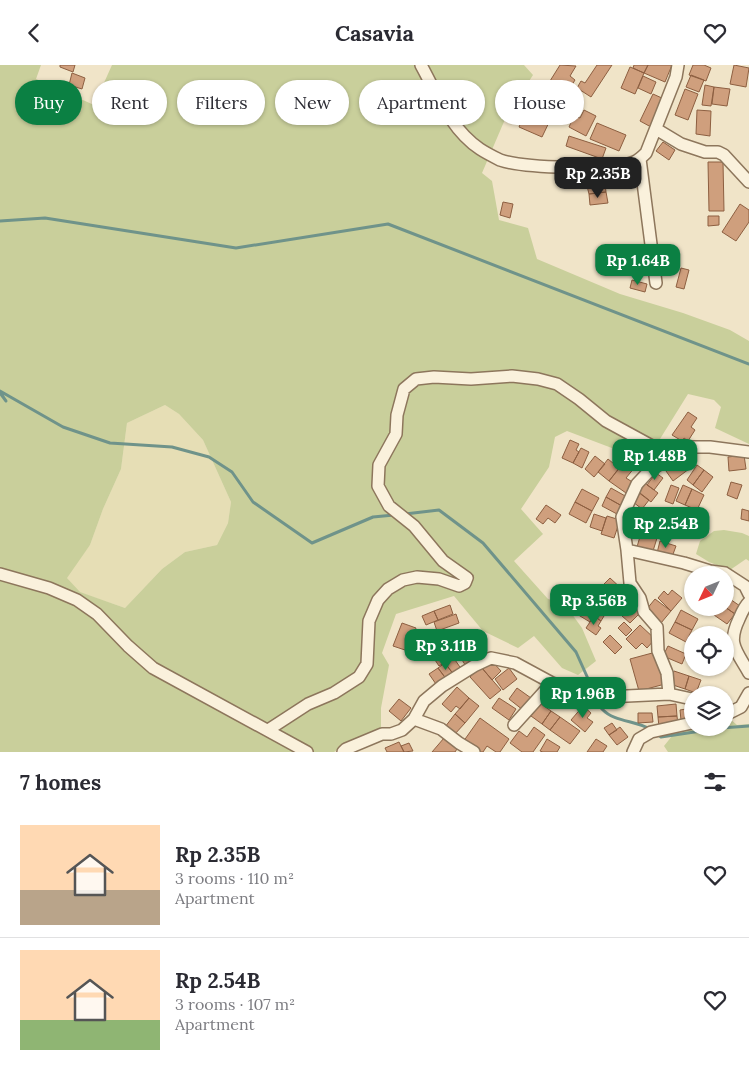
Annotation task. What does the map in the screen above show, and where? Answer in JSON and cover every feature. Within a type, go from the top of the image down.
[{"type":"street","points":[[421,65],[437,97],[456,126],[479,148],[502,160],[533,165],[604,167],[632,163],[646,153],[676,77],[678,65]]},
{"type":"street","points":[[656,129],[681,144],[705,152],[718,152],[724,155],[749,182]]},
{"type":"street","points":[[640,159],[656,283]]},
{"type":"street","points":[[268,730],[308,703],[334,693],[359,677],[367,664],[369,621],[378,600],[388,589],[402,581],[417,577],[440,579],[459,586],[465,583],[466,578],[442,561],[414,526],[389,506],[378,486],[379,465],[396,434],[397,415],[404,389],[416,379],[434,377],[471,379],[512,376],[538,379],[558,384],[606,421],[661,451],[674,451],[691,447],[710,447],[749,452]]},
{"type":"street","points":[[669,694],[667,673],[658,651],[657,627],[644,612],[640,598],[630,583],[622,517],[637,484],[651,469],[691,447]]},
{"type":"street","points":[[627,550],[725,573],[745,587],[749,594]]},
{"type":"street","points":[[0,574],[49,588],[77,600],[153,668],[307,752]]},
{"type":"street","points":[[749,602],[745,605],[733,631],[733,644],[749,673]]},
{"type":"street","points":[[342,752],[374,737],[402,730],[414,719],[424,701],[442,686],[474,666],[491,659],[515,663],[552,683],[592,695],[606,697],[669,694],[684,697]]},
{"type":"street","points":[[514,725],[552,683]]},
{"type":"street","points":[[734,710],[741,707],[749,693]]},
{"type":"street","points":[[734,706],[741,707]]},
{"type":"street","points":[[414,719],[441,729],[474,752]]},
{"type":"street","points":[[633,752],[640,739],[654,731],[684,725]]},
{"type":"shaded area","points":[[165,405],[179,414],[203,440],[231,502],[228,523],[217,545],[185,552],[162,569],[125,608],[79,592],[66,577],[90,545],[103,509],[121,469],[127,423]]},
{"type":"green space","points":[[0,65],[41,65],[36,79],[38,80],[15,80],[15,125],[82,125],[82,100],[92,104],[92,125],[167,125],[167,80],[105,80],[112,65],[524,65],[533,75],[530,80],[495,80],[495,125],[503,125],[482,173],[492,181],[499,220],[528,228],[537,259],[620,294],[683,313],[730,330],[749,341],[749,444],[715,428],[721,407],[714,400],[688,394],[655,447],[641,455],[625,453],[567,431],[555,437],[549,467],[521,509],[543,534],[514,561],[548,599],[564,603],[582,628],[596,661],[578,675],[562,668],[534,636],[518,648],[483,631],[454,596],[396,614],[382,653],[389,665],[381,708],[381,729],[359,737],[334,752],[0,752]],"holes":[[[165,405],[179,414],[203,440],[231,502],[228,523],[217,545],[185,552],[162,569],[125,608],[80,592],[67,578],[90,545],[103,509],[121,469],[127,423]]]},
{"type":"green space","points":[[724,530],[749,536],[749,561],[746,559],[734,567],[720,566],[696,554],[700,541],[714,531]]},
{"type":"green space","points":[[734,722],[737,725],[749,724],[749,752],[668,752],[664,746],[676,731],[684,729],[684,736],[734,736]]},
{"type":"building","points":[[60,65],[75,65],[73,72],[60,67]]},
{"type":"building","points":[[560,65],[576,66],[570,76],[575,80],[551,80]]},
{"type":"building","points":[[597,65],[612,65],[591,97],[584,92],[585,83]]},
{"type":"building","points":[[634,65],[648,65],[644,73],[633,68]]},
{"type":"building","points":[[648,65],[672,65],[665,82],[644,73]]},
{"type":"building","points":[[693,65],[704,65],[711,68],[706,81],[689,75]]},
{"type":"building","points":[[734,65],[749,68],[746,87],[730,84]]},
{"type":"building","points":[[630,67],[644,73],[635,94],[621,88]]},
{"type":"building","points":[[72,73],[85,78],[82,89],[82,80],[70,80]]},
{"type":"building","points":[[691,75],[704,80],[699,92],[686,87]]},
{"type":"building","points":[[643,76],[656,82],[651,94],[638,88]]},
{"type":"building","points":[[705,85],[714,87],[711,106],[702,105]]},
{"type":"building","points":[[714,87],[730,89],[727,106],[712,104]]},
{"type":"building","points":[[685,89],[698,94],[688,120],[675,115]]},
{"type":"building","points":[[653,94],[664,99],[651,127],[640,121]]},
{"type":"building","points":[[584,110],[596,116],[586,136],[569,127],[570,125],[584,125]]},
{"type":"building","points":[[697,110],[711,111],[710,136],[696,134]]},
{"type":"building","points":[[597,123],[626,135],[619,151],[590,139]]},
{"type":"building","points":[[520,125],[548,125],[542,137],[519,127]]},
{"type":"building","points":[[569,136],[606,148],[602,159],[566,146]]},
{"type":"building","points":[[663,142],[675,150],[669,160],[656,151]]},
{"type":"building","points":[[708,162],[723,162],[724,211],[709,211]]},
{"type":"building","points":[[605,184],[606,192],[589,194],[587,186]]},
{"type":"building","points":[[606,192],[608,203],[590,205],[589,194]]},
{"type":"building","points":[[503,202],[513,204],[510,218],[500,215]]},
{"type":"building","points":[[740,204],[749,210],[749,222],[736,241],[722,232]]},
{"type":"building","points":[[708,216],[719,216],[719,225],[708,226]]},
{"type":"building","points":[[681,268],[689,270],[684,289],[676,287]]},
{"type":"building","points":[[632,280],[647,284],[645,292],[630,288]]},
{"type":"building","points":[[688,412],[697,418],[691,427],[695,430],[688,441],[684,438],[682,441],[672,435]]},
{"type":"building","points":[[570,440],[579,444],[576,450],[579,452],[573,463],[562,458]]},
{"type":"building","points":[[581,448],[589,452],[582,468],[573,463]]},
{"type":"building","points":[[744,455],[746,469],[729,471],[728,457]]},
{"type":"building","points":[[595,456],[605,464],[594,477],[585,469]]},
{"type":"building","points":[[608,459],[619,468],[609,481],[598,472]]},
{"type":"building","points":[[626,460],[635,467],[626,478],[634,483],[626,493],[609,481]]},
{"type":"building","points":[[682,460],[689,469],[673,481],[666,471]]},
{"type":"building","points":[[697,465],[704,470],[693,485],[687,480]]},
{"type":"building","points":[[704,470],[713,477],[702,492],[693,485]]},
{"type":"building","points":[[656,473],[663,478],[654,490],[647,485]]},
{"type":"building","points":[[731,482],[742,485],[737,499],[727,495]]},
{"type":"building","points":[[645,483],[658,493],[651,502],[638,492]]},
{"type":"building","points":[[671,485],[679,488],[673,504],[665,501]]},
{"type":"building","points":[[683,485],[692,489],[685,505],[676,501]]},
{"type":"building","points":[[611,488],[627,497],[622,506],[606,497]]},
{"type":"building","points":[[582,489],[599,498],[592,511],[575,502]]},
{"type":"building","points":[[692,489],[704,495],[697,510],[685,505]]},
{"type":"building","points":[[640,493],[649,500],[642,509],[633,502]]},
{"type":"building","points":[[606,497],[622,506],[617,514],[602,506]]},
{"type":"building","points":[[575,502],[592,511],[586,523],[569,514]]},
{"type":"building","points":[[546,505],[561,515],[555,523],[548,518],[543,524],[536,519]]},
{"type":"building","points":[[629,508],[644,512],[641,525],[626,521]]},
{"type":"building","points":[[742,509],[749,511],[749,521],[741,519]]},
{"type":"building","points":[[685,512],[696,517],[684,538],[674,533]]},
{"type":"building","points":[[594,514],[606,518],[602,531],[590,527]]},
{"type":"building","points":[[607,516],[620,520],[614,538],[601,534]]},
{"type":"building","points":[[641,533],[657,538],[653,551],[637,547]]},
{"type":"building","points":[[660,541],[676,546],[672,557],[657,553]]},
{"type":"building","points":[[610,578],[623,590],[613,600],[600,588]]},
{"type":"building","points":[[672,590],[682,598],[671,611],[658,598],[664,591],[668,595]]},
{"type":"building","points":[[627,592],[636,601],[622,616],[613,607]]},
{"type":"building","points":[[655,599],[671,611],[661,623],[646,610]]},
{"type":"building","points":[[590,600],[600,607],[590,622],[580,616]]},
{"type":"building","points":[[581,602],[586,606],[580,616],[574,612]]},
{"type":"building","points":[[734,602],[740,606],[734,613]]},
{"type":"building","points":[[633,604],[641,612],[630,623],[622,616]]},
{"type":"building","points":[[450,605],[453,614],[438,620],[434,611]]},
{"type":"building","points":[[600,607],[607,611],[601,621],[594,616]]},
{"type":"building","points":[[681,610],[684,612],[684,616],[692,616],[698,619],[694,626],[684,626],[675,622]]},
{"type":"building","points":[[434,611],[438,620],[426,625],[422,616]]},
{"type":"building","points":[[456,614],[459,623],[437,631],[434,622]]},
{"type":"building","points":[[594,616],[601,621],[598,626],[601,628],[596,635],[586,628]]},
{"type":"building","points":[[715,616],[733,616],[727,624]]},
{"type":"building","points":[[624,622],[632,630],[626,636],[618,628]]},
{"type":"building","points":[[675,622],[684,626],[684,641],[669,633]]},
{"type":"building","points":[[402,623],[416,628],[408,651],[393,646]]},
{"type":"building","points":[[640,625],[655,639],[647,648],[642,643],[636,649],[626,639]]},
{"type":"building","points":[[610,635],[622,647],[615,654],[603,642]]},
{"type":"building","points":[[467,644],[470,649],[476,645],[484,657],[467,668],[456,650]]},
{"type":"building","points":[[668,646],[684,653],[684,659],[682,664],[663,656]]},
{"type":"building","points":[[445,648],[452,658],[439,666],[433,657]]},
{"type":"building","points":[[656,652],[665,684],[639,691],[630,659]]},
{"type":"building","points":[[453,657],[462,670],[454,675],[445,663]]},
{"type":"building","points":[[491,660],[501,671],[492,680],[482,668]]},
{"type":"building","points":[[445,663],[454,675],[447,680],[438,668]]},
{"type":"building","points":[[481,667],[501,690],[490,699],[470,677]]},
{"type":"building","points":[[438,668],[447,680],[438,687],[429,674]]},
{"type":"building","points":[[509,668],[517,679],[503,690],[495,679]]},
{"type":"building","points":[[674,671],[684,676],[689,676],[684,689],[670,684]]},
{"type":"building","points":[[689,676],[701,680],[699,686],[686,686]]},
{"type":"building","points":[[457,687],[469,698],[460,709],[456,706],[451,712],[442,704]]},
{"type":"building","points":[[517,688],[531,698],[523,710],[509,699]]},
{"type":"building","points":[[469,698],[479,706],[465,723],[455,714]]},
{"type":"building","points":[[499,698],[516,709],[509,720],[492,708]]},
{"type":"building","points":[[399,699],[411,708],[401,721],[389,711]]},
{"type":"building","points":[[540,703],[551,711],[542,724],[531,716]]},
{"type":"building","points":[[676,704],[677,716],[658,717],[657,706]]},
{"type":"building","points":[[583,706],[591,713],[587,718],[593,722],[585,732],[571,720]]},
{"type":"building","points":[[684,709],[684,720],[681,720],[680,710]]},
{"type":"building","points":[[551,711],[560,717],[550,730],[542,724]]},
{"type":"building","points":[[638,713],[652,713],[653,722],[638,723]]},
{"type":"building","points":[[455,714],[465,723],[454,735],[445,727]]},
{"type":"building","points":[[677,716],[678,725],[659,727],[658,717]]},
{"type":"building","points":[[560,717],[580,731],[570,744],[550,730]]},
{"type":"building","points":[[480,718],[509,739],[500,752],[496,752],[487,746],[483,752],[477,752],[463,742]]},
{"type":"building","points":[[612,723],[617,730],[609,735],[604,728]]},
{"type":"building","points":[[534,727],[545,735],[533,752],[522,752],[510,743],[519,731],[527,737]]},
{"type":"building","points":[[620,727],[628,737],[617,745],[609,735]]},
{"type":"building","points":[[444,738],[457,749],[455,752],[432,752]]},
{"type":"building","points":[[547,739],[560,747],[557,752],[540,751]]},
{"type":"building","points":[[596,739],[607,746],[603,752],[587,752]]},
{"type":"building","points":[[399,742],[404,752],[387,752],[385,748]]},
{"type":"building","points":[[409,743],[413,751],[404,752],[401,746]]},
{"type":"waterway","points":[[0,221],[45,218],[236,248],[388,224],[749,364]]},
{"type":"waterway","points":[[0,391],[63,427],[110,443],[172,447],[209,457],[232,472],[253,502],[312,543],[373,517],[394,515]]},
{"type":"waterway","points":[[0,392],[6,401],[0,393]]},
{"type":"waterway","points":[[405,514],[439,510],[483,543],[576,652],[594,692]]},
{"type":"waterway","points":[[597,698],[601,708],[607,714],[639,724],[651,730]]},
{"type":"waterway","points":[[656,733],[661,737],[749,726]]}]
